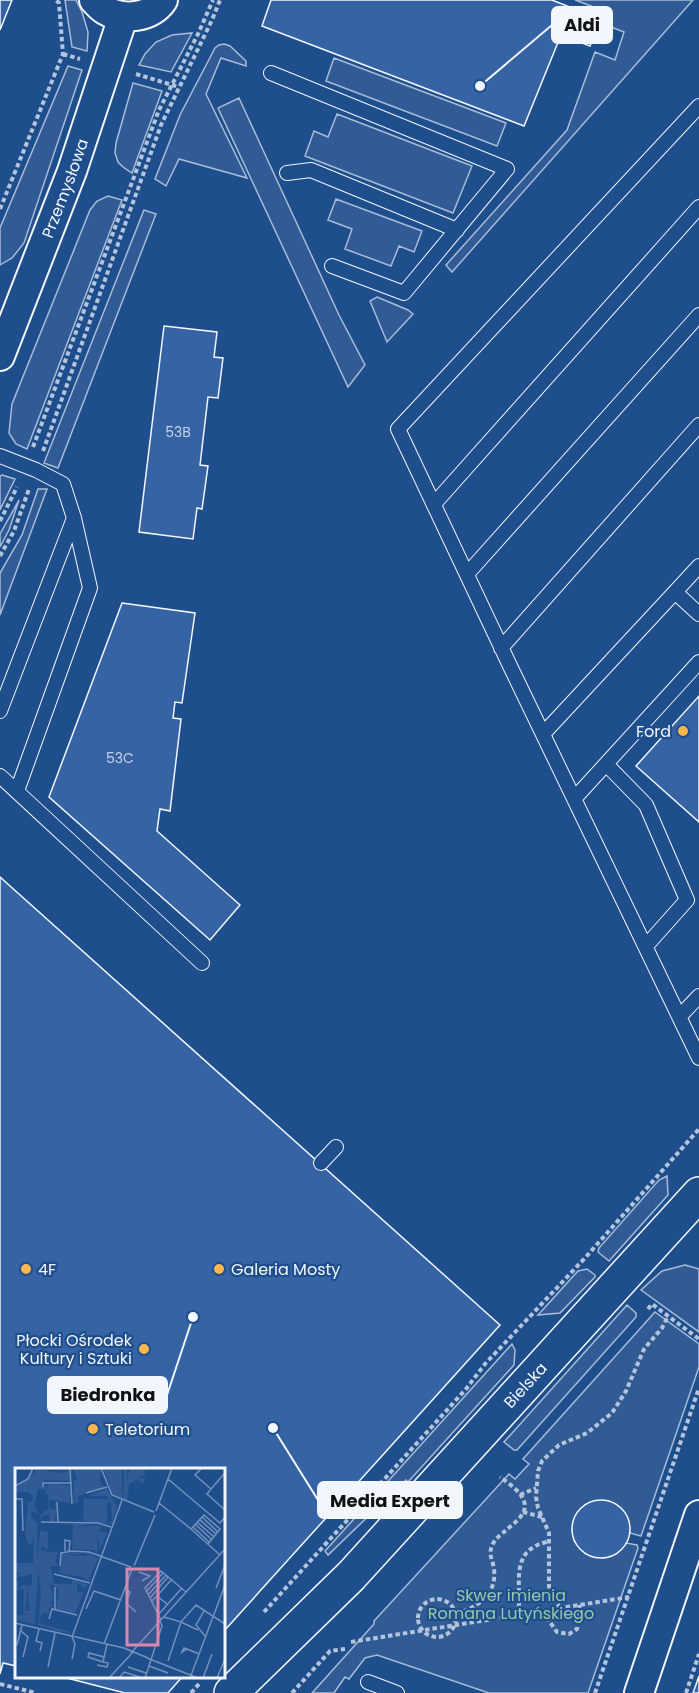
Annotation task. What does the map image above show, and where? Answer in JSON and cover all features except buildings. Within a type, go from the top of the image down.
[{"type":"main road","name":"Bielska","points":[[231,1693],[351,1576],[697,1200]]},
{"type":"main road","name":"Bielska","points":[[258,1693],[351,1576]]},
{"type":"street","points":[[94,0],[105,10],[123,17],[143,15],[160,5],[163,0]]},
{"type":"street","name":"Przemysłowa","points":[[0,356],[72,171],[123,17]]},
{"type":"street","points":[[639,1693],[693,1551],[699,1515]]},
{"type":"lane","points":[[271,73],[507,169],[404,293],[333,266]]},
{"type":"lane","points":[[699,106],[398,429],[699,1058]]},
{"type":"lane","points":[[287,173],[310,170],[457,230]]},
{"type":"lane","points":[[434,504],[699,207]]},
{"type":"lane","points":[[467,574],[699,315]]},
{"type":"lane","points":[[501,648],[699,425]]},
{"type":"lane","points":[[0,456],[63,484],[74,518],[90,588],[17,791]]},
{"type":"lane","points":[[0,711],[74,518]]},
{"type":"lane","points":[[543,734],[699,566]]},
{"type":"lane","points":[[675,592],[699,614]]},
{"type":"lane","points":[[574,799],[699,662]]},
{"type":"lane","points":[[606,764],[646,805],[687,900],[646,946]]},
{"type":"lane","points":[[0,776],[202,963]]},
{"type":"lane","points":[[680,1016],[699,996]]},
{"type":"lane","points":[[321,1163],[336,1147]]},
{"type":"lane","points":[[368,1682],[397,1693]]},
{"type":"path","points":[[0,209],[63,54],[59,3],[56,0]]},
{"type":"path","points":[[0,556],[14,531],[31,468],[159,110],[213,0]]},
{"type":"path","points":[[0,521],[31,468],[161,125],[220,0]]},
{"type":"path","points":[[262,1614],[699,1129]]},
{"type":"path","points":[[648,1309],[652,1305],[699,1339]]},
{"type":"path","points":[[560,1608],[549,1590],[547,1542],[549,1533],[536,1497],[538,1471],[549,1452],[587,1433],[612,1413],[626,1390],[644,1349],[669,1316]]},
{"type":"path","points":[[595,1693],[699,1388]]},
{"type":"path","points":[[456,1614],[477,1606],[485,1600],[494,1578],[490,1551],[492,1544],[522,1516],[526,1508],[520,1495],[500,1477]]},
{"type":"path","points":[[520,1495],[537,1488]]},
{"type":"path","points":[[523,1512],[542,1517]]},
{"type":"path","points":[[518,1615],[521,1592],[518,1574],[520,1566],[530,1549],[547,1542]]},
{"type":"path","points":[[351,1642],[629,1597]]},
{"type":"path","points":[[437,1598],[453,1607],[456,1614],[454,1626],[446,1635],[439,1637],[433,1637],[422,1630],[417,1618],[425,1602],[437,1598]]},
{"type":"path","points":[[542,1611],[557,1632],[569,1634],[577,1629],[580,1605]]},
{"type":"path","points":[[292,1693],[330,1651],[345,1649]]},
{"type":"path","points":[[686,1693],[699,1654]]},
{"type":"path","points":[[0,1684],[36,1693]]},
{"type":"shaded area","points":[[65,0],[76,0],[82,12],[88,32],[87,51],[72,47]]},
{"type":"shaded area","points":[[575,0],[693,0],[452,272],[446,265],[567,130],[595,52],[615,60],[624,32],[606,25],[610,13]]},
{"type":"shaded area","points":[[192,33],[171,72],[139,65],[156,42],[172,35]]},
{"type":"shaded area","points":[[224,44],[230,46],[246,61],[246,66],[221,58],[206,94],[247,178],[179,159],[166,186],[155,179],[180,115],[215,48]]},
{"type":"shaded area","points":[[334,58],[506,123],[497,146],[326,81]]},
{"type":"shaded area","points":[[68,66],[82,70],[24,243],[12,258],[0,265],[0,228]]},
{"type":"shaded area","points":[[133,83],[162,91],[132,173],[118,162],[115,153]]},
{"type":"shaded area","points":[[239,98],[339,315],[365,365],[348,387],[218,108]]},
{"type":"shaded area","points":[[337,114],[472,166],[453,213],[305,156],[314,131],[328,137]]},
{"type":"shaded area","points":[[108,196],[122,200],[27,449],[16,444],[9,433],[12,404],[90,210],[97,201]]},
{"type":"shaded area","points":[[336,199],[422,231],[414,252],[399,246],[391,266],[345,249],[352,229],[328,220]]},
{"type":"shaded area","points":[[144,210],[156,214],[58,468],[44,463]]},
{"type":"shaded area","points":[[377,297],[413,314],[387,342],[370,301]]},
{"type":"shaded area","points":[[0,476],[15,479],[0,510]]},
{"type":"shaded area","points":[[38,489],[47,489],[0,615],[0,573],[22,535]]},
{"type":"shaded area","points":[[19,500],[9,530],[0,547],[0,534]]},
{"type":"shaded area","points":[[667,1176],[668,1195],[609,1261],[598,1252],[599,1248],[659,1180]]},
{"type":"shaded area","points":[[685,1265],[699,1269],[699,1332],[641,1290],[662,1271]]},
{"type":"shaded area","points":[[587,1269],[595,1277],[560,1313],[538,1315],[578,1271]]},
{"type":"shaded area","points":[[627,1305],[636,1313],[636,1317],[517,1450],[504,1442]]},
{"type":"shaded area","name":"Skwer imienia Romana Lutyńskiego","points":[[655,1312],[699,1344],[699,1367],[641,1536],[630,1533],[624,1512],[609,1501],[587,1504],[575,1517],[572,1529],[574,1541],[586,1554],[604,1558],[616,1554],[626,1543],[637,1545],[638,1548],[588,1693],[489,1693],[377,1655],[365,1658],[349,1679],[345,1677],[334,1693],[312,1693],[374,1624],[374,1621],[509,1474],[515,1479],[529,1464],[523,1459]]},
{"type":"shaded area","points":[[512,1344],[515,1350],[514,1365],[408,1482],[406,1480],[328,1555],[325,1551]]},
{"type":"place","name":"Aldi","points":[[480,86]]},
{"type":"place","name":"Ford","points":[[683,731]]},
{"type":"place","name":"4F","points":[[26,1269]]},
{"type":"place","name":"Galeria Mosty","points":[[219,1269]]},
{"type":"place","name":"Biedronka","points":[[193,1317]]},
{"type":"place","name":"Płocki Ośrodek Kultury i Sztuki","points":[[144,1349]]},
{"type":"place","name":"Media Expert","points":[[273,1428]]},
{"type":"place","name":"Teletorium","points":[[93,1429]]}]
